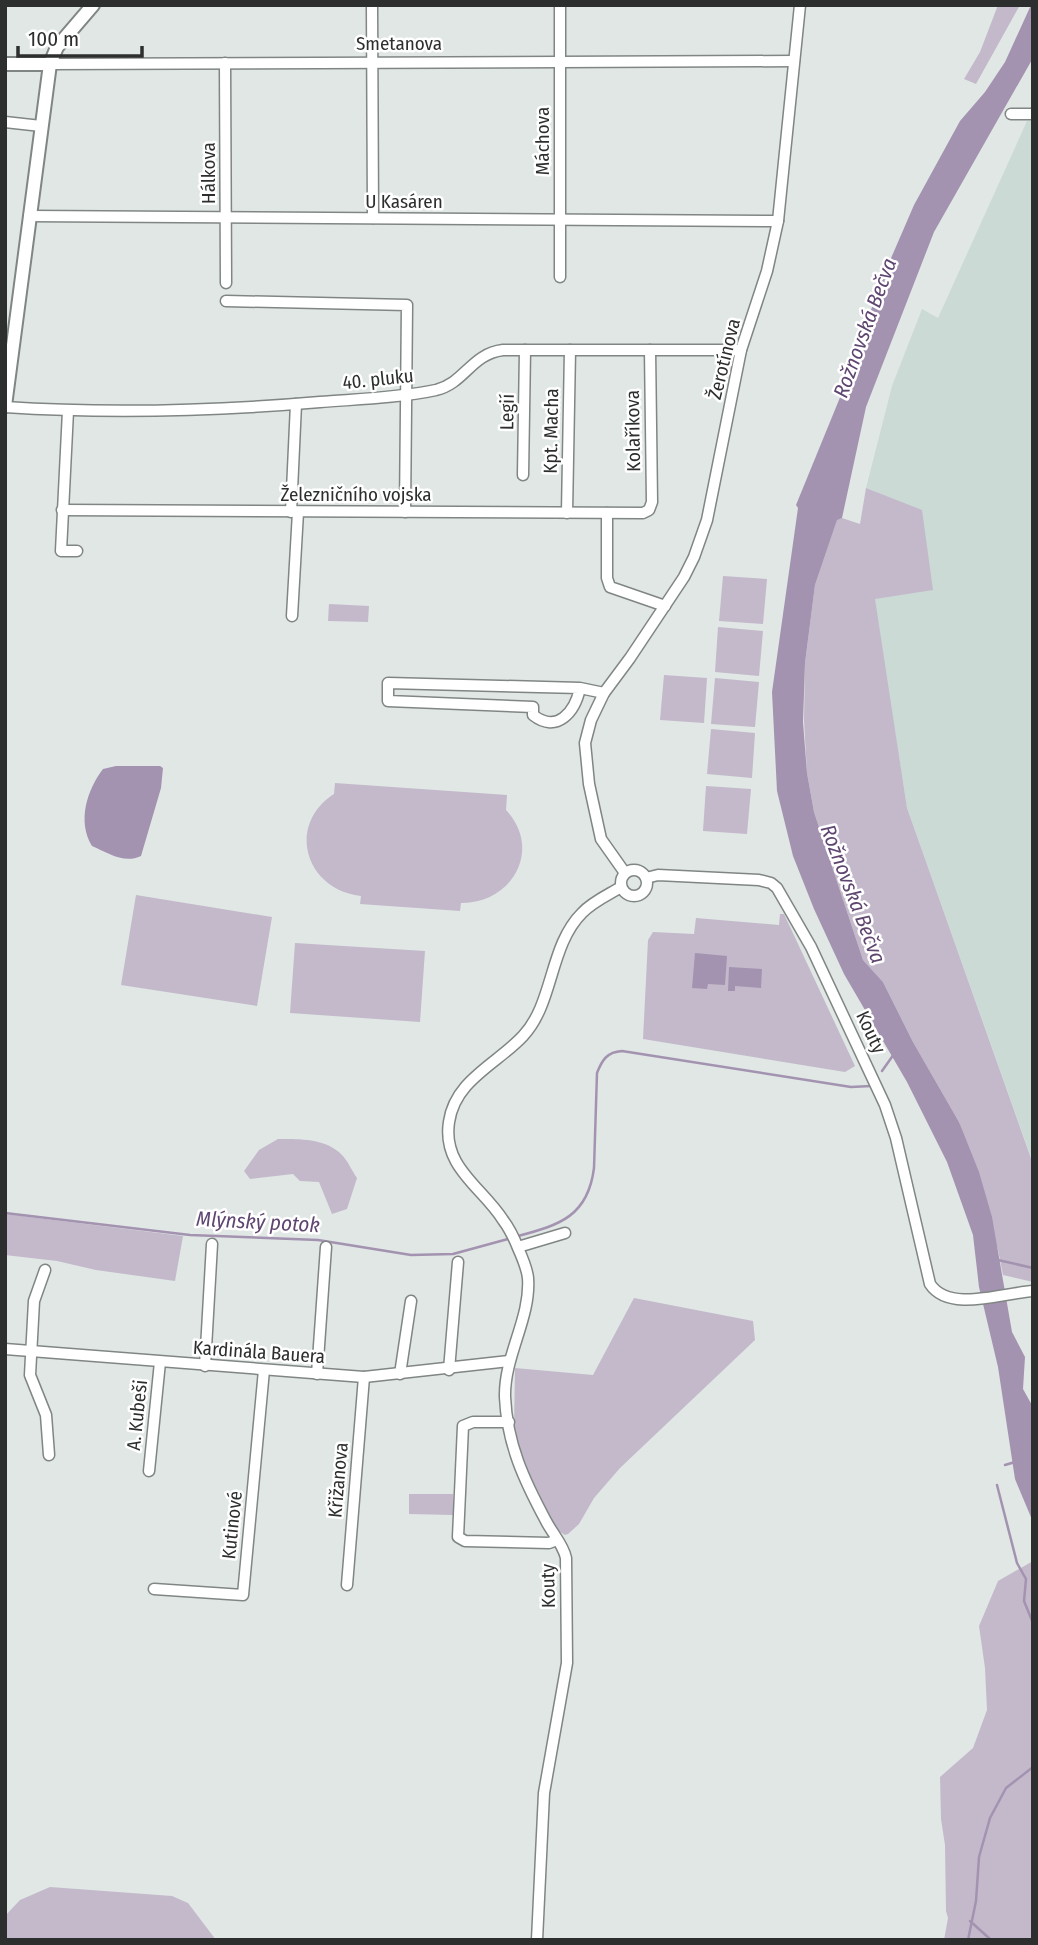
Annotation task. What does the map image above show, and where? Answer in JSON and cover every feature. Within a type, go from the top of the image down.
[{"type":"street","points":[[5,406],[50,64],[57,47],[93,5]]},
{"type":"street","points":[[372,5],[373,218]]},
{"type":"street","name":"Máchova","points":[[560,5],[560,277]]},
{"type":"street","name":"Žerotínova","points":[[625,873],[601,839],[589,785],[585,743],[591,720],[604,693],[665,606],[694,557],[708,520],[741,350],[767,271],[778,221],[800,5]]},
{"type":"street","name":"Smetanova","points":[[5,64],[793,61]]},
{"type":"street","name":"Hálkova","points":[[225,64],[226,283]]},
{"type":"street","points":[[1011,114],[1033,114]]},
{"type":"street","points":[[5,122],[41,127]]},
{"type":"street","name":"U Kasáren","points":[[29,216],[778,221]]},
{"type":"street","points":[[226,301],[407,305],[405,512]]},
{"type":"street","name":"40. pluku","points":[[5,406],[68,411],[184,410],[296,404],[406,395],[445,387],[476,360],[488,353],[503,350],[741,350]]},
{"type":"street","name":"Legií","points":[[523,475],[525,350]]},
{"type":"street","name":"Kpt. Macha","points":[[567,513],[570,350]]},
{"type":"street","name":"Kolaříkova","points":[[649,510],[652,498],[650,350]]},
{"type":"street","points":[[292,616],[296,404]]},
{"type":"street","points":[[68,411],[61,551],[77,551]]},
{"type":"street","name":"Železničního vojska","points":[[62,510],[639,514],[649,510]]},
{"type":"street","points":[[607,513],[607,578],[610,587],[665,606]]},
{"type":"street","points":[[533,706],[388,701],[388,683],[580,688],[604,693]]},
{"type":"street","points":[[539,688],[533,715],[542,722],[555,722],[569,712],[577,701],[580,688]]},
{"type":"street","name":"Kouty","points":[[625,873],[629,870],[639,871],[646,878]]},
{"type":"street","points":[[621,887],[625,873]]},
{"type":"street","name":"Kouty","points":[[646,878],[658,875],[759,880],[771,883],[779,890],[811,947],[885,1105],[896,1138],[930,1284],[936,1291],[954,1300],[1027,1291]]},
{"type":"street","name":"Kouty","points":[[537,1940],[544,1793],[567,1663],[566,1558],[529,1489],[513,1451],[505,1398],[509,1362],[524,1311],[528,1275],[518,1247],[503,1219],[460,1170],[449,1140],[449,1123],[453,1105],[462,1089],[524,1035],[538,1010],[562,946],[581,913],[621,887],[628,894],[638,895],[645,888],[646,878]]},
{"type":"street","points":[[518,1247],[565,1233]]},
{"type":"street","points":[[205,1366],[212,1244]]},
{"type":"street","points":[[317,1374],[326,1247]]},
{"type":"street","points":[[449,1370],[458,1262]]},
{"type":"street","points":[[45,1270],[34,1301],[30,1375],[46,1415],[49,1455]]},
{"type":"street","points":[[400,1374],[411,1301]]},
{"type":"street","name":"Kardinála Bauera","points":[[5,1349],[364,1377],[509,1362]]},
{"type":"street","name":"A. Kubeši","points":[[149,1471],[160,1362]]},
{"type":"street","name":"Kutinové","points":[[154,1589],[243,1595],[264,1370]]},
{"type":"street","name":"Křižanova","points":[[347,1586],[364,1377]]},
{"type":"street","points":[[509,1422],[473,1422],[463,1426],[458,1537],[466,1541],[551,1543],[557,1540]]},
{"type":"shaded area","points":[[998,5],[1020,5],[976,84],[964,79],[980,52]]},
{"type":"shaded area","points":[[1027,121],[1033,121],[1033,1163],[907,808],[874,599],[922,511],[866,488],[892,386],[922,309],[938,318]]},
{"type":"shaded area","points":[[866,488],[922,510],[933,590],[875,599],[907,808],[1033,1164],[1033,1282],[1003,1275],[998,1250],[959,1122],[913,1042],[883,982],[863,960],[814,812],[807,773],[804,720],[805,663],[815,585],[837,519],[860,524]]},
{"type":"shaded area","points":[[723,576],[767,579],[763,624],[719,621]]},
{"type":"shaded area","points":[[329,604],[369,606],[368,622],[328,621]]},
{"type":"shaded area","points":[[718,627],[763,631],[759,676],[715,672]]},
{"type":"shaded area","points":[[664,675],[707,678],[704,723],[660,720]]},
{"type":"shaded area","points":[[715,678],[759,682],[755,727],[711,724]]},
{"type":"shaded area","points":[[711,729],[755,733],[752,778],[707,774]]},
{"type":"shaded area","points":[[335,783],[507,795],[506,810],[517,825],[522,841],[516,872],[495,894],[479,901],[461,903],[460,911],[360,904],[361,896],[342,891],[326,882],[315,869],[308,854],[310,822],[319,807],[334,794]]},
{"type":"shaded area","points":[[706,786],[751,789],[747,834],[703,831]]},
{"type":"shaded area","points":[[136,895],[272,917],[257,1006],[121,985]]},
{"type":"shaded area","points":[[780,914],[784,914],[855,1066],[845,1072],[643,1039],[648,940],[653,932],[694,934],[696,918],[779,925]]},
{"type":"shaded area","points":[[295,943],[425,951],[420,1022],[290,1013]]},
{"type":"shaded area","points":[[278,1139],[320,1142],[342,1155],[357,1178],[347,1209],[332,1214],[319,1182],[300,1181],[293,1174],[250,1179],[244,1171],[259,1150]]},
{"type":"shaded area","points":[[5,1214],[183,1236],[175,1281],[5,1255]]},
{"type":"shaded area","points":[[634,1298],[753,1321],[755,1340],[620,1468],[594,1498],[579,1524],[565,1535],[556,1529],[520,1454],[514,1429],[515,1368],[593,1375]]},
{"type":"shaded area","points":[[409,1494],[453,1494],[453,1515],[409,1514]]},
{"type":"shaded area","points":[[1033,1561],[1033,1940],[944,1940],[948,1918],[940,1777],[973,1748],[987,1710],[979,1626],[998,1581]]},
{"type":"shaded area","points":[[50,1887],[172,1896],[188,1903],[216,1940],[5,1940],[5,1916],[20,1900]]},
{"type":"water","name":"Rožnovská Bečva","points":[[1031,5],[1033,58],[934,232],[866,407],[842,518],[837,520],[815,585],[805,663],[803,722],[807,773],[814,812],[863,960],[883,982],[913,1042],[959,1122],[979,1172],[992,1217],[1012,1332],[1025,1357],[1023,1389],[1033,1407],[1033,1522],[1015,1479],[998,1367],[979,1287],[973,1235],[947,1162],[907,1082],[844,974],[793,856],[777,791],[772,692],[798,508],[796,505],[850,373],[879,286],[914,205],[960,121],[985,92],[1005,62]]},
{"type":"water","points":[[116,766],[163,768],[161,788],[141,856],[135,858],[116,857],[92,846],[85,826],[86,806],[92,786],[103,769]]},
{"type":"water","points":[[695,953],[727,956],[725,985],[708,984],[707,989],[692,988]]},
{"type":"water","points":[[729,967],[762,969],[761,988],[735,986],[735,991],[728,991]]},
{"type":"waterway","name":"Mlýnský potok","points":[[518,1236],[570,1216],[586,1197],[594,1168],[597,1073],[603,1061],[612,1053],[622,1051],[851,1087],[871,1086]]},
{"type":"waterway","name":"Mlýnský potok","points":[[882,1071],[894,1054]]},
{"type":"waterway","name":"Mlýnský potok","points":[[5,1213],[190,1235],[318,1240],[411,1255],[453,1254],[508,1239]]},
{"type":"waterway","points":[[998,1260],[1033,1268]]},
{"type":"waterway","points":[[1005,1465],[1015,1462]]},
{"type":"waterway","points":[[997,1485],[1017,1563],[1026,1579],[1024,1601],[1033,1623]]},
{"type":"waterway","points":[[968,1940],[976,1901],[979,1857],[990,1818],[1006,1788],[1033,1767]]},
{"type":"waterway","points":[[970,1921],[990,1939],[995,1940]]}]
